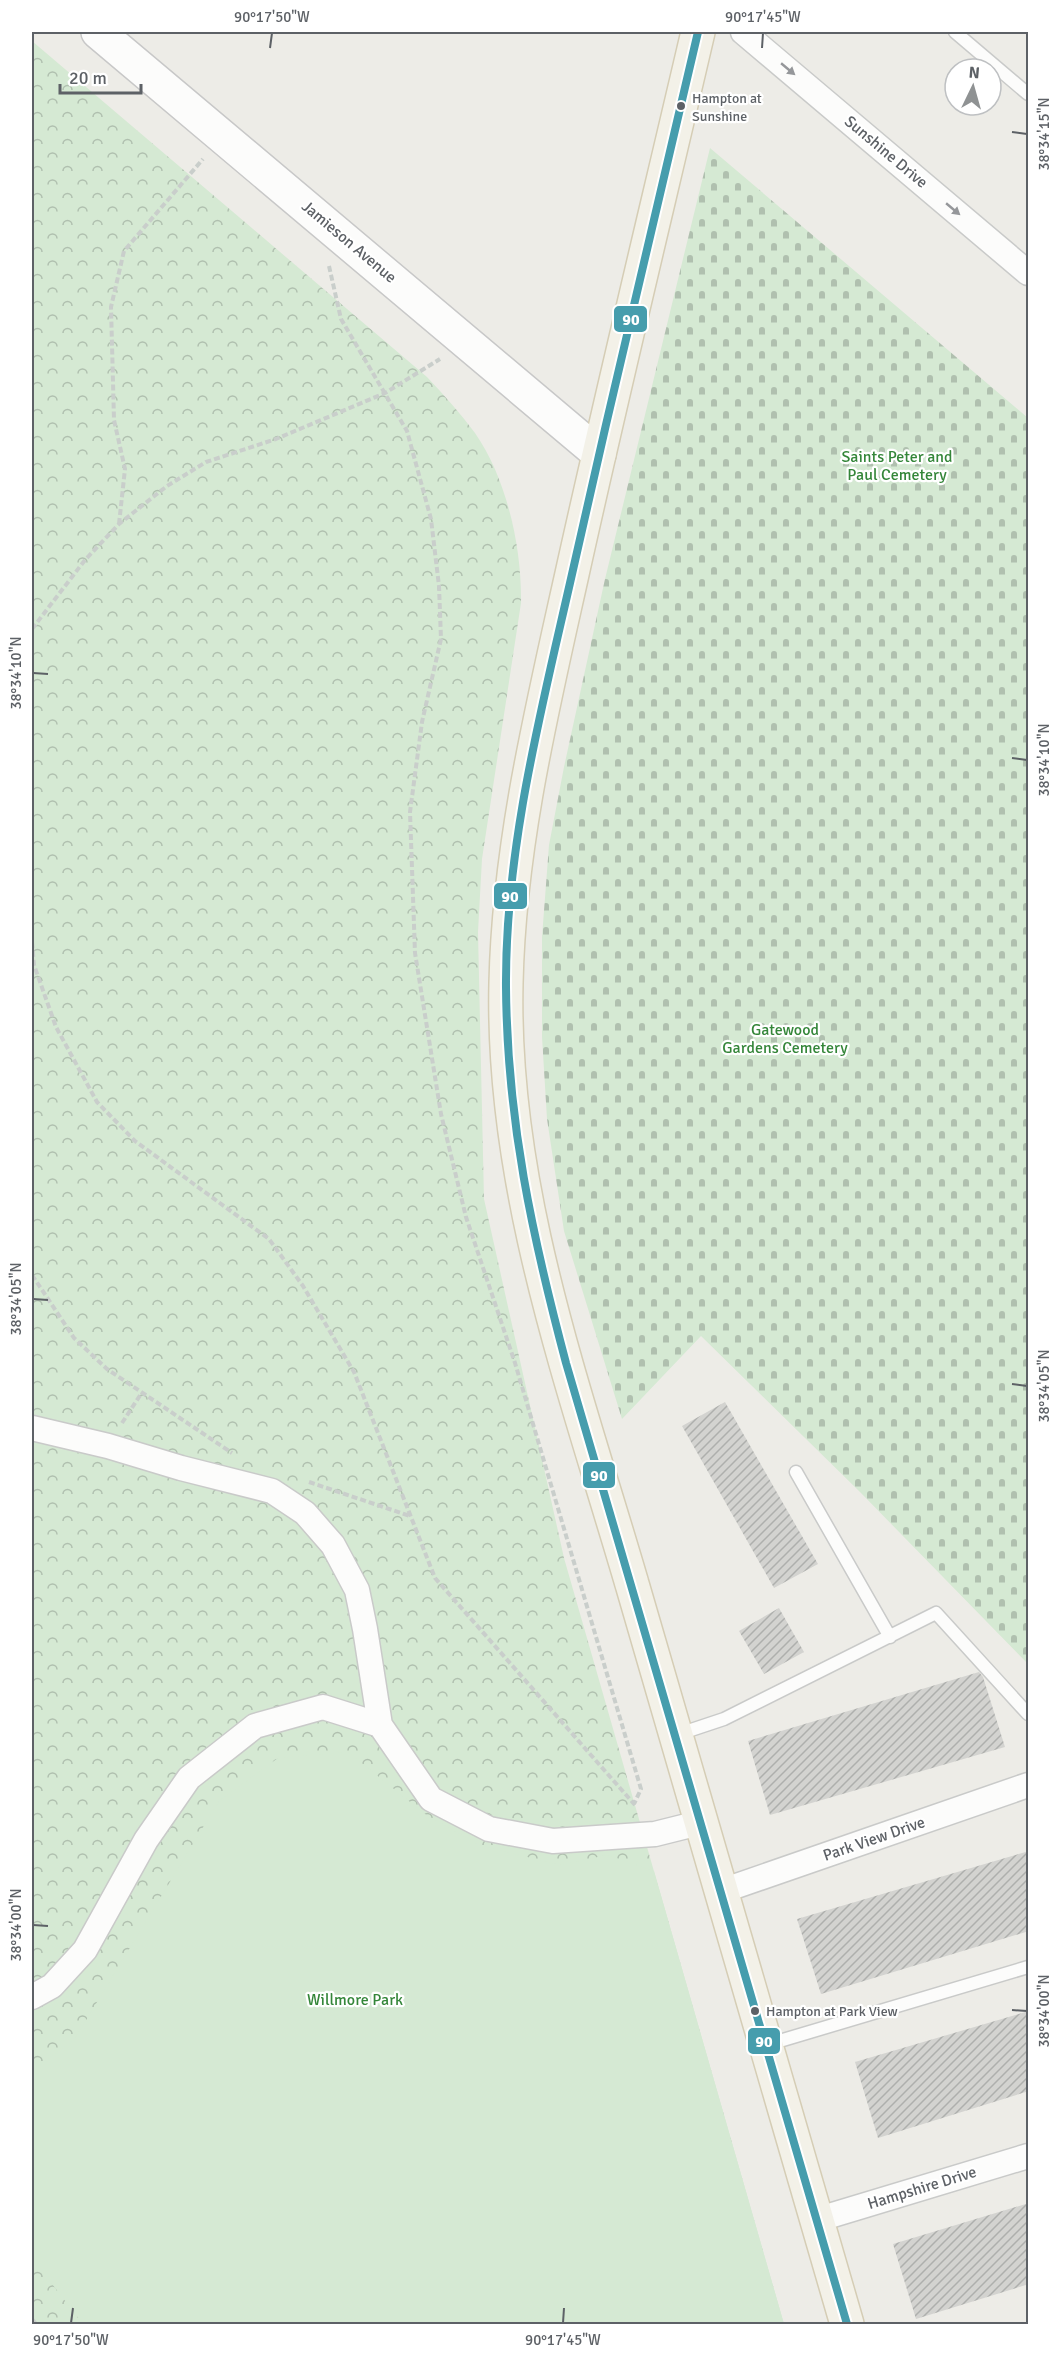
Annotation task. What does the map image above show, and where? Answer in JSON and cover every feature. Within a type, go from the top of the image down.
[{"type":"main road","name":"Jamieson Avenue","points":[[98,32],[599,454]]},
{"type":"main road","points":[[698,32],[599,454],[538,730],[518,846],[508,922],[505,990],[511,1111],[542,1275],[719,1892],[847,2325]]},
{"type":"street","name":"Sunshine Drive","points":[[743,32],[1029,273]]},
{"type":"street","points":[[32,1428],[108,1446],[181,1468],[272,1491],[305,1513],[333,1545],[357,1590],[380,1725],[431,1799],[489,1829],[553,1841],[655,1834],[699,1823]]},
{"type":"street","points":[[32,1997],[52,1986],[85,1950],[146,1840],[189,1778],[255,1726],[323,1707],[380,1725]]},
{"type":"street","name":"Park View Drive","points":[[719,1892],[1029,1785]]},
{"type":"street","name":"Hampshire Drive","points":[[816,2220],[1029,2156]]},
{"type":"lane","points":[[955,32],[1029,94]]},
{"type":"lane","points":[[796,1472],[890,1637]]},
{"type":"lane","points":[[675,1736],[724,1719],[936,1613],[1029,1714]]},
{"type":"lane","points":[[765,2046],[1029,1967]]},
{"type":"path","points":[[119,524],[125,469],[114,420],[111,307],[124,251],[222,136]]},
{"type":"path","points":[[328,261],[341,319],[407,431],[431,519],[439,586],[441,639],[422,722],[410,812],[415,953],[441,1114],[466,1217],[515,1363],[641,1789],[634,1804]]},
{"type":"path","points":[[32,629],[85,560],[119,524],[167,486],[206,462],[276,439],[385,393],[467,342]]},
{"type":"path","points":[[32,942],[34,964],[56,1027],[97,1102],[135,1141],[269,1239],[303,1286],[354,1372],[435,1578],[639,1810]]},
{"type":"path","points":[[32,1275],[74,1338],[107,1369],[233,1454]]},
{"type":"path","points":[[108,1446],[141,1394]]},
{"type":"path","points":[[307,1482],[411,1516]]},
{"type":"path","points":[[32,2319],[36,2325]]},
{"type":"green space","name":"Willmore Park","points":[[32,41],[427,377],[475,433],[496,471],[504,493],[519,560],[521,603],[482,859],[478,932],[484,1199],[564,1558],[784,2324],[32,2324]]},
{"type":"green space","name":"Gatewood Gardens Cemetery","points":[[710,148],[1028,418],[1028,1664],[860,1492],[701,1336],[622,1419],[564,1231],[547,1119],[542,1037],[542,937],[549,845],[605,579]]},
{"type":"green space","points":[[348,1752],[425,1814],[479,1845],[560,1865],[607,1855],[654,1871],[784,2324],[83,2324],[32,2258],[32,2070],[74,2040],[219,1801],[278,1758]]},
{"type":"building","points":[[725,1402],[818,1564],[774,1588],[682,1426]]},
{"type":"building","points":[[779,1608],[804,1652],[764,1674],[739,1631]]},
{"type":"building","points":[[979,1672],[983,1677],[1005,1747],[770,1815],[748,1741]]},
{"type":"building","points":[[1029,1851],[1029,1931],[821,1994],[797,1919]]},
{"type":"building","points":[[1029,2011],[1029,2091],[878,2138],[855,2062]]},
{"type":"building","points":[[1029,2203],[1029,2284],[916,2319],[893,2244]]},
{"type":"transit line","name":"90","points":[[698,32],[617,376],[526,784],[511,885],[507,936],[507,1036],[516,1131],[532,1223],[566,1363],[847,2324]]},
{"type":"place","name":"Hampton at Sunshine","points":[[681,106]]},
{"type":"place","name":"Hampton at Park View","points":[[755,2011]]},
{"type":"park label","name":"Saints Peter and Paul Cemetery","points":[[897,466]]}]
